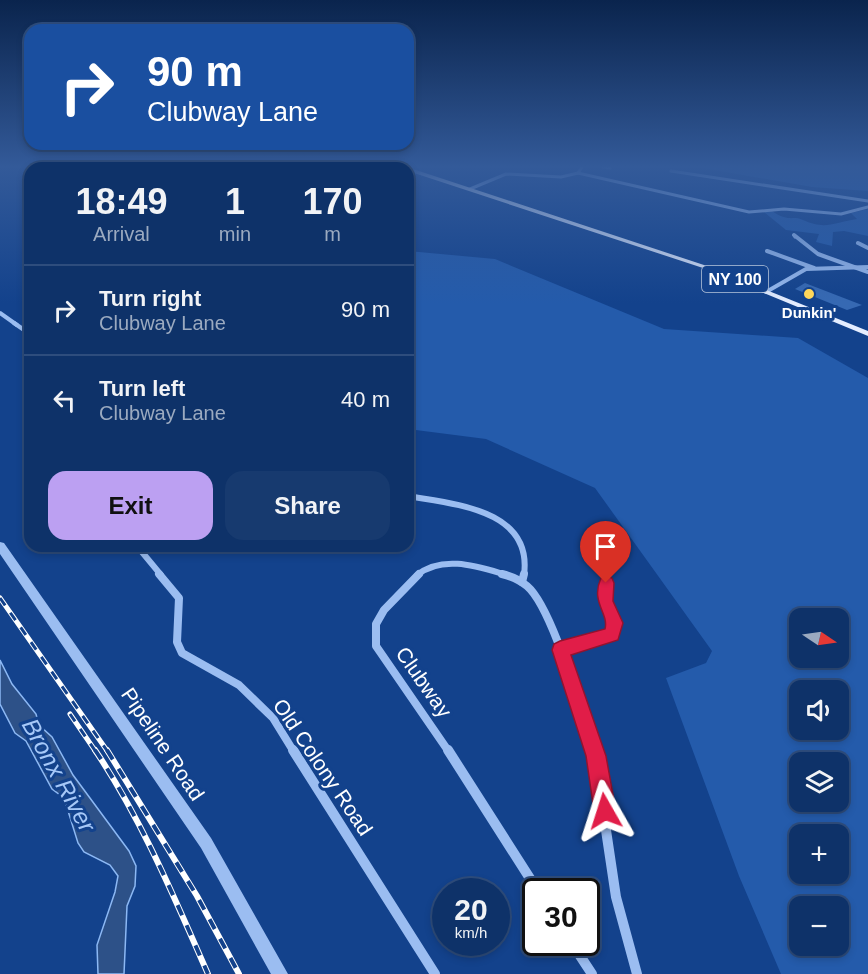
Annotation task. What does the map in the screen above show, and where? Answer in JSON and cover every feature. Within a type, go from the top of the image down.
[{"type":"main road","name":"NY 100","points":[[540,212],[692,263],[868,334]]},
{"type":"street","points":[[825,212],[847,212]]},
{"type":"street","points":[[794,236],[808,251],[868,270]]},
{"type":"street","points":[[858,243],[868,248]]},
{"type":"street","points":[[767,251],[814,268]]},
{"type":"street","points":[[766,292],[790,276],[814,268],[857,267]]},
{"type":"street","points":[[0,312],[24,330]]},
{"type":"street","points":[[414,497],[482,511],[504,523],[514,532],[522,550],[525,571],[522,582],[537,597],[560,650],[601,774],[616,897],[637,974]]},
{"type":"street","name":"Pipeline Road","points":[[0,546],[206,843],[280,974]]},
{"type":"street","name":"Old Colony Road","points":[[144,552],[179,598],[181,609],[177,634],[182,653],[239,685],[273,718],[435,974]]},
{"type":"street","name":"Clubway","points":[[522,582],[497,572],[459,563],[429,569],[407,583],[388,605],[376,624],[375,639],[380,653],[424,713],[530,878]]},
{"type":"street","points":[[560,650],[612,635],[615,623],[605,601],[606,583]]},
{"type":"street","points":[[580,956],[592,974]]},
{"type":"shaded area","points":[[765,212],[775,212],[783,217],[818,225],[857,219],[851,213],[868,212],[868,236],[844,231],[833,232],[832,246],[816,242],[819,234],[786,230]]},
{"type":"shaded area","points":[[414,252],[495,259],[664,329],[798,338],[868,378],[868,974],[781,974],[739,876],[666,678],[706,663],[712,651],[595,488],[486,439],[414,430]]},
{"type":"water","name":"Bronx River","points":[[0,660],[12,684],[36,714],[39,725],[52,737],[73,775],[129,851],[136,866],[135,886],[127,906],[124,974],[98,974],[97,945],[118,876],[110,865],[84,852],[78,843],[64,798],[52,789],[26,741],[15,733],[0,704]]},
{"type":"building","points":[[805,283],[862,305],[847,310],[795,289]]},
{"type":"railway","points":[[0,598],[108,752]]},
{"type":"railway","points":[[70,714],[96,752]]},
{"type":"railway","points":[[95,750],[142,831],[208,974]]},
{"type":"railway","points":[[107,750],[197,896],[239,974]]},
{"type":"place","name":"Dunkin'","points":[[809,294]]},
{"type":"route","points":[[605,811],[601,774],[596,756],[560,650],[612,635],[615,623],[605,601],[606,583]]}]
